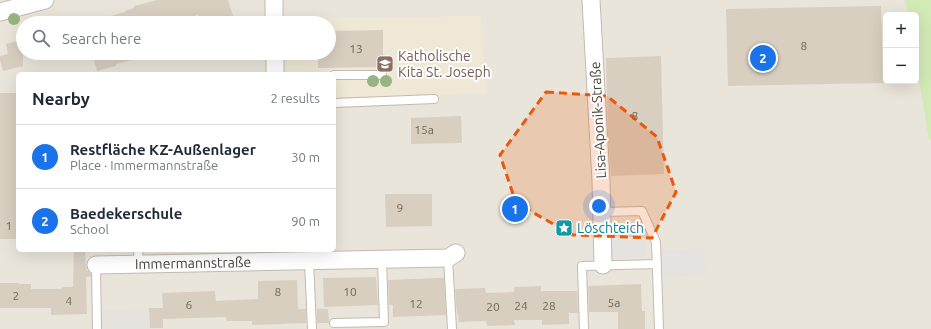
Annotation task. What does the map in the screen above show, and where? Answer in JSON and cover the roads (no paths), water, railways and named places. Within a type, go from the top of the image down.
[{"type":"street","points":[[0,12],[45,0]]},
{"type":"street","points":[[274,0],[274,16]]},
{"type":"street","name":"Lisa-Aponik-Straße","points":[[591,0],[603,212],[603,265]]},
{"type":"street","points":[[275,60],[275,72]]},
{"type":"street","name":"Immermannstraße","points":[[96,265],[284,256],[309,261],[382,260],[452,256]]},
{"type":"lane","points":[[336,75],[382,75]]},
{"type":"lane","points":[[336,103],[434,99]]},
{"type":"lane","points":[[603,212],[642,211],[656,242],[659,329]]},
{"type":"lane","points":[[452,256],[452,329]]},
{"type":"lane","points":[[334,323],[386,326],[382,260]]},
{"type":"lane","points":[[309,261],[312,329]]},
{"type":"lane","points":[[584,329],[582,266],[656,264]]},
{"type":"lane","points":[[96,265],[97,329]]},
{"type":"place","name":"Baedekerschule","points":[[763,58]]},
{"type":"place","name":"Katholische Kita St. Joseph","points":[[385,64]]},
{"type":"place","name":"Restfläche KZ-Außenlager","points":[[515,209]]},
{"type":"place","name":"Löschteich","points":[[564,228]]}]
